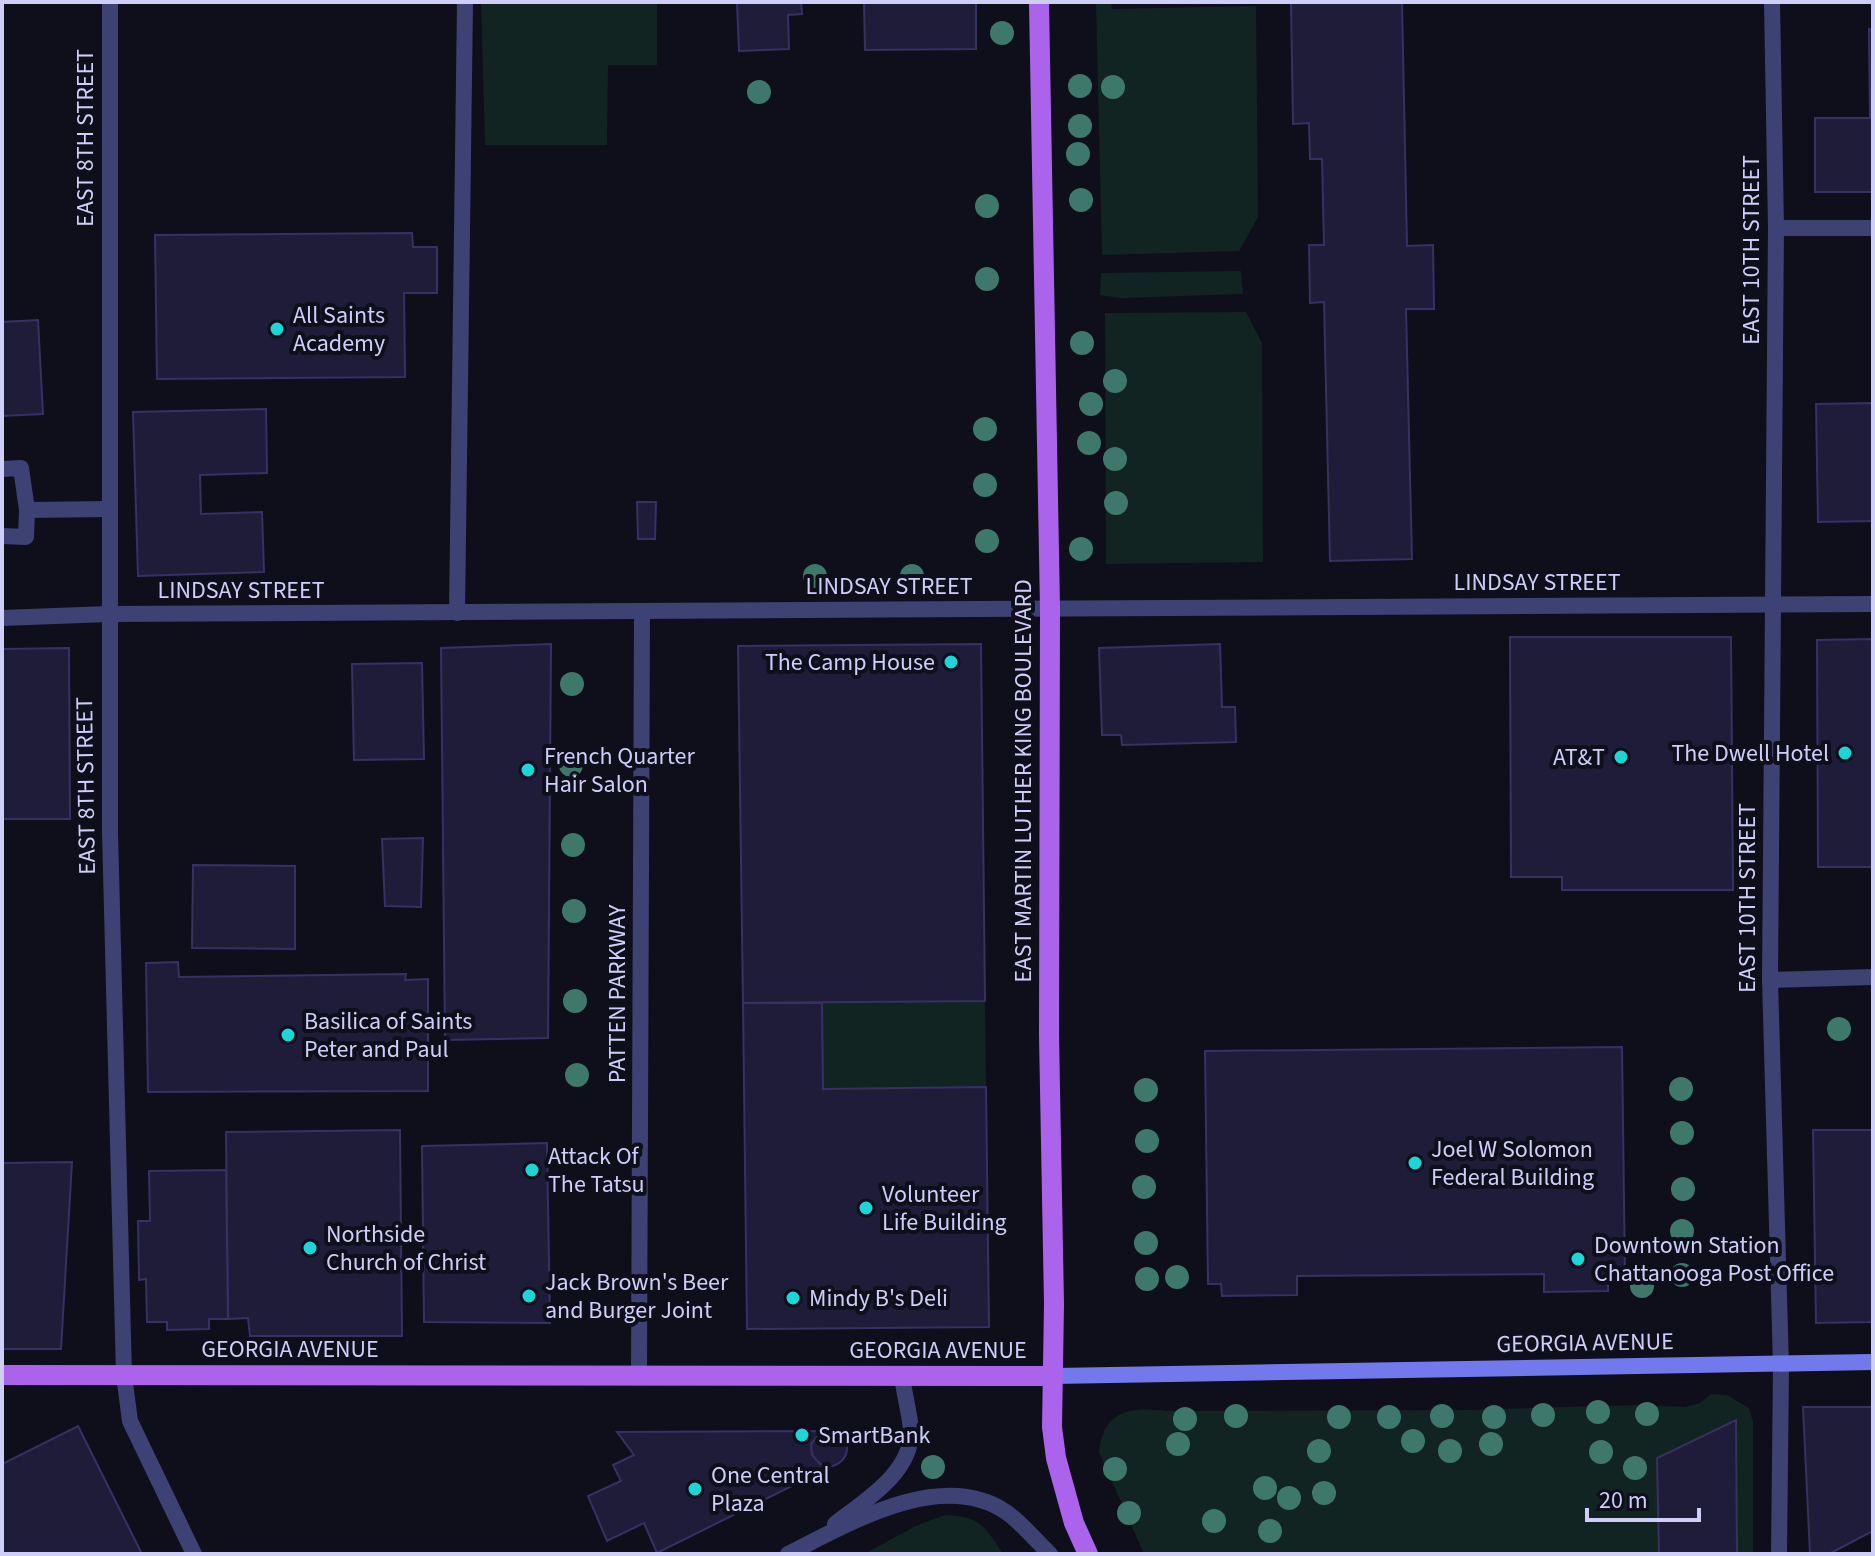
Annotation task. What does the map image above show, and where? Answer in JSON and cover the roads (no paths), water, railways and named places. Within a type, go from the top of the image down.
[{"type":"main road","name":"EAST MARTIN LUTHER KING BOULEVARD","points":[[1039,2],[1050,609],[1052,1427],[1056,1458],[1074,1523],[1088,1554]]},
{"type":"main road","name":"GEORGIA AVENUE","points":[[2,1375],[1054,1376],[1781,1366],[1873,1362]]},
{"type":"street","name":"EAST 8TH STREET","points":[[110,2],[110,832],[124,1375],[130,1421],[192,1553]]},
{"type":"street","points":[[457,613],[465,2]]},
{"type":"street","name":"EAST 10TH STREET","points":[[1772,2],[1776,228],[1770,980],[1781,1366],[1779,1554]]},
{"type":"street","points":[[1776,228],[1873,228]]},
{"type":"street","points":[[2,469],[21,468],[27,510],[26,537],[2,536]]},
{"type":"street","points":[[27,510],[109,509]]},
{"type":"street","name":"LINDSAY STREET","points":[[2,618],[108,614],[1873,604]]},
{"type":"street","name":"PATTEN PARKWAY","points":[[639,1377],[642,612]]},
{"type":"street","points":[[1770,980],[1873,977]]},
{"type":"street","points":[[815,1540],[878,1490],[901,1466],[911,1431],[902,1376]]},
{"type":"street","points":[[788,1554],[878,1511],[929,1496],[959,1495],[1005,1512],[1050,1554]]},
{"type":"place","name":"All Saints Academy","points":[[277,329]]},
{"type":"place","name":"The Camp House","points":[[951,662]]},
{"type":"place","name":"The Dwell Hotel","points":[[1845,753]]},
{"type":"place","name":"AT&T","points":[[1621,757]]},
{"type":"place","name":"French Quarter Hair Salon","points":[[528,770]]},
{"type":"place","name":"Basilica of Saints Peter and Paul","points":[[288,1035]]},
{"type":"place","name":"Joel W Solomon Federal Building","points":[[1415,1163]]},
{"type":"place","name":"Attack Of The Tatsu","points":[[532,1170]]},
{"type":"place","name":"Volunteer Life Building","points":[[866,1208]]},
{"type":"place","name":"Northside Church of Christ","points":[[310,1248]]},
{"type":"place","name":"Downtown Station Chattanooga Post Office","points":[[1578,1259]]},
{"type":"place","name":"Jack Brown's Beer and Burger Joint","points":[[529,1296]]},
{"type":"place","name":"Mindy B's Deli","points":[[793,1298]]},
{"type":"place","name":"SmartBank","points":[[802,1435]]},
{"type":"place","name":"One Central Plaza","points":[[695,1489]]}]
